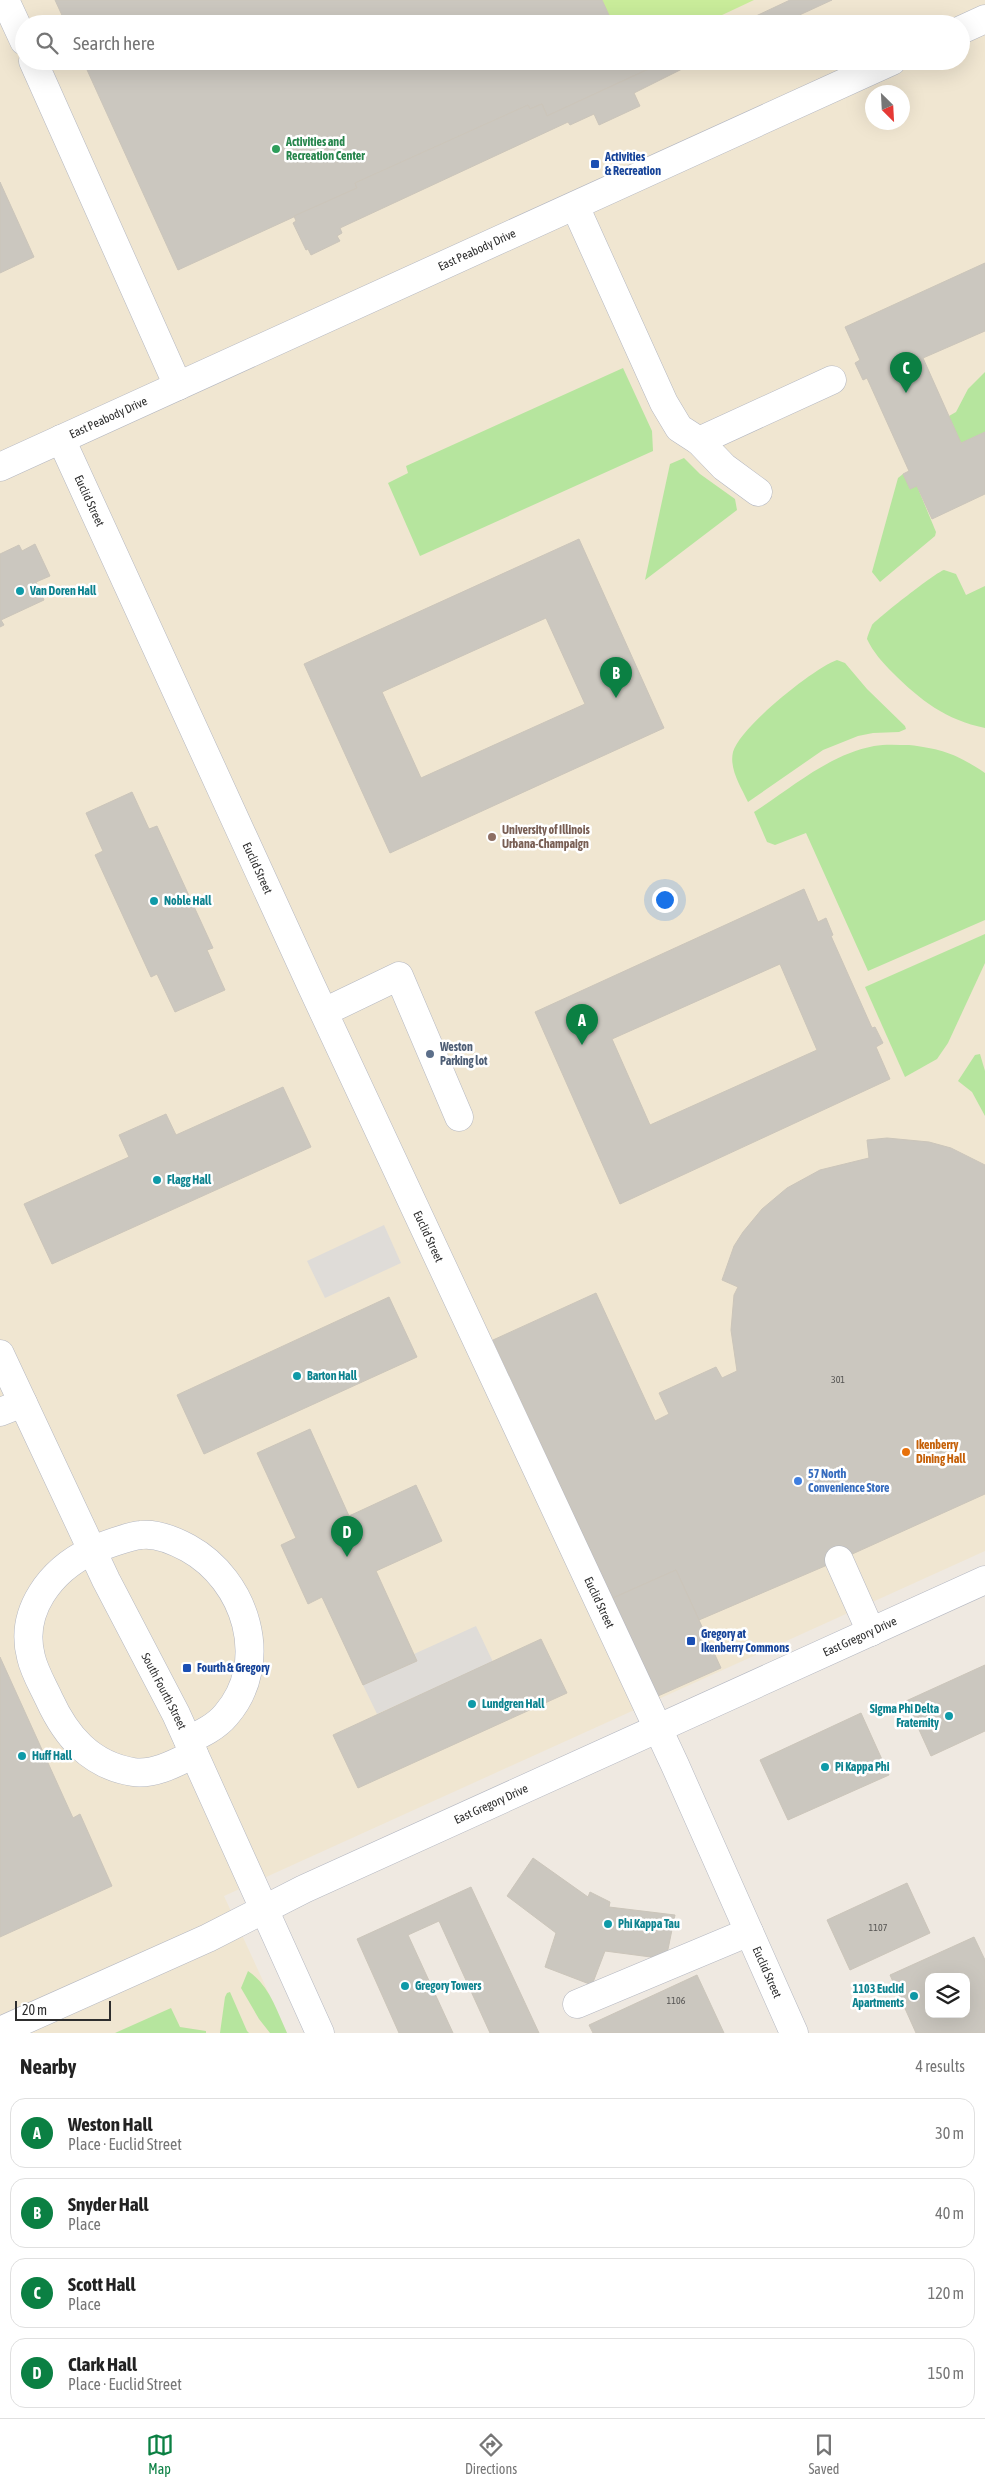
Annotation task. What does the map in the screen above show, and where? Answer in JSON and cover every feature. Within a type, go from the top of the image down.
[{"type":"street","points":[[5,0],[15,22]]},
{"type":"street","points":[[970,26],[985,19]]},
{"type":"street","points":[[37,70],[178,386]]},
{"type":"street","name":"East Peabody Drive","points":[[0,467],[872,70]]},
{"type":"street","points":[[574,206],[664,403],[679,428],[699,441],[724,467],[758,492]]},
{"type":"street","points":[[699,441],[832,380]]},
{"type":"street","name":"Euclid Street","points":[[61,439],[324,1012],[657,1728],[794,2033]]},
{"type":"street","points":[[324,1012],[399,976],[459,1117]]},
{"type":"street","name":"South Fourth Street","points":[[0,1354],[11,1408],[92,1550],[191,1747],[320,2033]]},
{"type":"street","points":[[141,1535],[160,1537],[180,1544],[201,1555],[221,1574],[239,1601],[248,1628],[250,1652],[248,1672],[239,1697],[225,1716],[204,1733],[191,1747],[156,1770],[135,1772],[112,1766],[92,1756],[73,1740],[61,1725],[31,1658],[28,1640],[29,1624],[47,1583],[67,1564],[92,1550],[141,1535]]},
{"type":"street","points":[[839,1560],[871,1632]]},
{"type":"street","name":"East Gregory Drive","points":[[0,2031],[208,1938],[264,1908],[985,1580]]},
{"type":"street","points":[[577,2004],[749,1932]]},
{"type":"shaded area","name":"University of Illinois Urbana-Champaign","points":[[0,0],[985,0],[985,1551],[224,1896],[287,2033],[0,2033]]},
{"type":"shaded area","points":[[384,1225],[401,1263],[325,1298],[307,1261]]},
{"type":"shaded area","points":[[476,1626],[493,1662],[377,1714],[363,1685],[417,1661],[414,1654]]},
{"type":"green space","points":[[602,0],[754,0],[722,15],[609,15]]},
{"type":"green space","points":[[623,368],[652,431],[653,451],[420,556],[388,483],[408,473],[406,466]]},
{"type":"green space","points":[[985,372],[985,432],[961,443],[949,416],[956,412],[968,389]]},
{"type":"green space","points":[[684,458],[700,474],[735,499],[737,510],[645,580],[670,464]]},
{"type":"green space","points":[[903,474],[910,489],[917,486],[936,532],[935,536],[880,582],[872,572],[898,478]]},
{"type":"green space","points":[[944,570],[956,574],[966,595],[985,586],[985,728],[958,720],[934,708],[903,683],[875,653],[867,639],[872,625],[876,621],[919,586]]},
{"type":"green space","points":[[837,660],[845,663],[906,729],[899,732],[873,733],[858,736],[823,750],[748,802],[736,778],[733,765],[733,752],[739,741],[749,728],[779,700],[812,674]]},
{"type":"green space","points":[[909,745],[949,753],[985,773],[985,920],[868,971],[806,833],[775,845],[767,842],[754,812],[811,773],[857,750],[874,746]]},
{"type":"green space","points":[[985,934],[985,963],[948,1043],[937,1059],[905,1077],[865,987]]},
{"type":"green space","points":[[980,1054],[985,1071],[985,1116],[972,1092],[958,1081],[975,1055]]},
{"type":"green space","points":[[248,1971],[267,1991],[287,2033],[270,2033],[259,2019],[241,1988]]},
{"type":"green space","points":[[230,1992],[249,2033],[220,2033],[225,1997]]},
{"type":"green space","points":[[171,2008],[180,2027],[206,2031],[206,2033],[115,2033]]},
{"type":"building","points":[[55,0],[602,0],[609,15],[62,15]]},
{"type":"building","points":[[790,0],[832,0],[800,15],[758,15]]},
{"type":"building","name":"Activities and Recreation Center","points":[[87,70],[647,70],[547,116],[542,104],[530,109],[528,105],[355,183],[357,188],[178,270]]},
{"type":"building","points":[[647,70],[680,70],[634,93],[640,106],[599,125],[594,114],[570,125],[568,122],[340,228],[342,233],[337,236],[340,241],[311,255],[308,249],[306,250],[293,223],[296,221],[294,216],[357,188],[355,183],[528,105],[530,109],[542,104],[547,116]]},
{"type":"building","points":[[0,182],[34,257],[0,273]]},
{"type":"building","points":[[985,263],[985,331],[923,358],[961,443],[985,432],[985,494],[932,519],[917,486],[910,489],[903,474],[909,471],[867,378],[863,380],[855,363],[860,360],[845,327]]},
{"type":"building","points":[[579,539],[664,728],[390,853],[304,664]],"holes":[[[546,618],[585,704],[421,778],[382,692]]]},
{"type":"building","name":"Van Doren Hall","points":[[35,544],[50,576],[36,582],[44,600],[1,620],[4,625],[0,627],[0,554],[19,545],[22,551]]},
{"type":"building","name":"Noble Hall","points":[[132,792],[149,829],[157,826],[213,948],[207,950],[225,990],[175,1012],[157,974],[151,977],[95,855],[103,851],[86,813]]},
{"type":"building","points":[[804,889],[818,922],[826,918],[833,935],[831,936],[872,1028],[875,1027],[883,1043],[876,1047],[890,1079],[620,1204],[535,1012]],"holes":[[[780,964],[817,1050],[650,1125],[612,1039]]]},
{"type":"building","name":"Flagg Hall","points":[[283,1087],[311,1147],[52,1264],[24,1204],[129,1157],[119,1135],[166,1114],[176,1135]]},
{"type":"building","points":[[887,1138],[929,1142],[951,1148],[985,1165],[985,1494],[839,1560],[699,1620],[676,1570],[613,1598],[493,1340],[596,1293],[655,1421],[669,1414],[659,1393],[716,1367],[722,1378],[737,1371],[731,1330],[734,1295],[738,1287],[722,1280],[734,1246],[743,1232],[762,1209],[787,1188],[820,1170],[869,1158],[867,1140]]},
{"type":"building","name":"Barton Hall","points":[[389,1297],[417,1357],[204,1454],[177,1395]]},
{"type":"building","points":[[310,1429],[349,1516],[416,1485],[442,1541],[376,1571],[417,1661],[363,1685],[322,1597],[308,1604],[281,1545],[296,1538],[257,1453]]},
{"type":"building","points":[[676,1570],[721,1668],[658,1696],[613,1598]]},
{"type":"building","name":"Lundgren Hall","points":[[541,1639],[567,1693],[358,1788],[333,1735]]},
{"type":"building","name":"Huff Hall","points":[[0,1657],[73,1818],[80,1814],[112,1886],[0,1937]]},
{"type":"building","name":"Sigma Phi Delta Fraternity","points":[[985,1665],[985,1731],[931,1756],[906,1701]]},
{"type":"building","name":"Pi Kappa Phi","points":[[861,1713],[889,1775],[788,1820],[760,1760]]},
{"type":"building","name":"Phi Kappa Tau","points":[[533,1858],[588,1897],[590,1892],[610,1902],[609,1907],[675,1915],[666,1959],[605,1951],[592,1985],[545,1967],[556,1933],[507,1896]]},
{"type":"building","points":[[907,1883],[930,1933],[850,1970],[827,1920]]},
{"type":"building","name":"Gregory Towers","points":[[471,1887],[539,2033],[490,2033],[439,1921],[408,1935],[453,2033],[399,2033],[357,1939]]},
{"type":"building","name":"1103 Euclid Apartments","points":[[974,1937],[985,1960],[985,2033],[916,2033],[890,1975]]},
{"type":"building","points":[[697,1975],[724,2033],[593,2033],[589,2025]]},
{"type":"place","name":"Activities and Recreation Center","points":[[276,149]]},
{"type":"place","name":"Activities & Recreation","points":[[595,164]]},
{"type":"place","name":"Scott Hall","points":[[906,393]]},
{"type":"place","name":"Van Doren Hall","points":[[20,591]]},
{"type":"place","name":"Snyder Hall","points":[[616,698]]},
{"type":"place","name":"University of Illinois Urbana-Champaign","points":[[492,837]]},
{"type":"place","name":"Noble Hall","points":[[154,901]]},
{"type":"place","name":"Weston Hall","points":[[582,1045]]},
{"type":"place","name":"Weston Parking lot","points":[[430,1054]]},
{"type":"place","name":"Flagg Hall","points":[[157,1180]]},
{"type":"place","name":"Barton Hall","points":[[297,1376]]},
{"type":"place","name":"Ikenberry Dining Hall","points":[[906,1452]]},
{"type":"place","name":"57 North Convenience Store","points":[[798,1481]]},
{"type":"place","name":"Clark Hall","points":[[347,1557]]},
{"type":"place","name":"Gregory at Ikenberry Commons","points":[[691,1641]]},
{"type":"place","name":"Fourth & Gregory","points":[[187,1668]]},
{"type":"place","name":"Lundgren Hall","points":[[472,1704]]},
{"type":"place","name":"Sigma Phi Delta Fraternity","points":[[949,1716]]},
{"type":"place","name":"Huff Hall","points":[[22,1756]]},
{"type":"place","name":"Pi Kappa Phi","points":[[825,1767]]},
{"type":"place","name":"Phi Kappa Tau","points":[[608,1924]]},
{"type":"place","name":"Gregory Towers","points":[[405,1986]]},
{"type":"place","name":"1103 Euclid Apartments","points":[[914,1996]]}]
